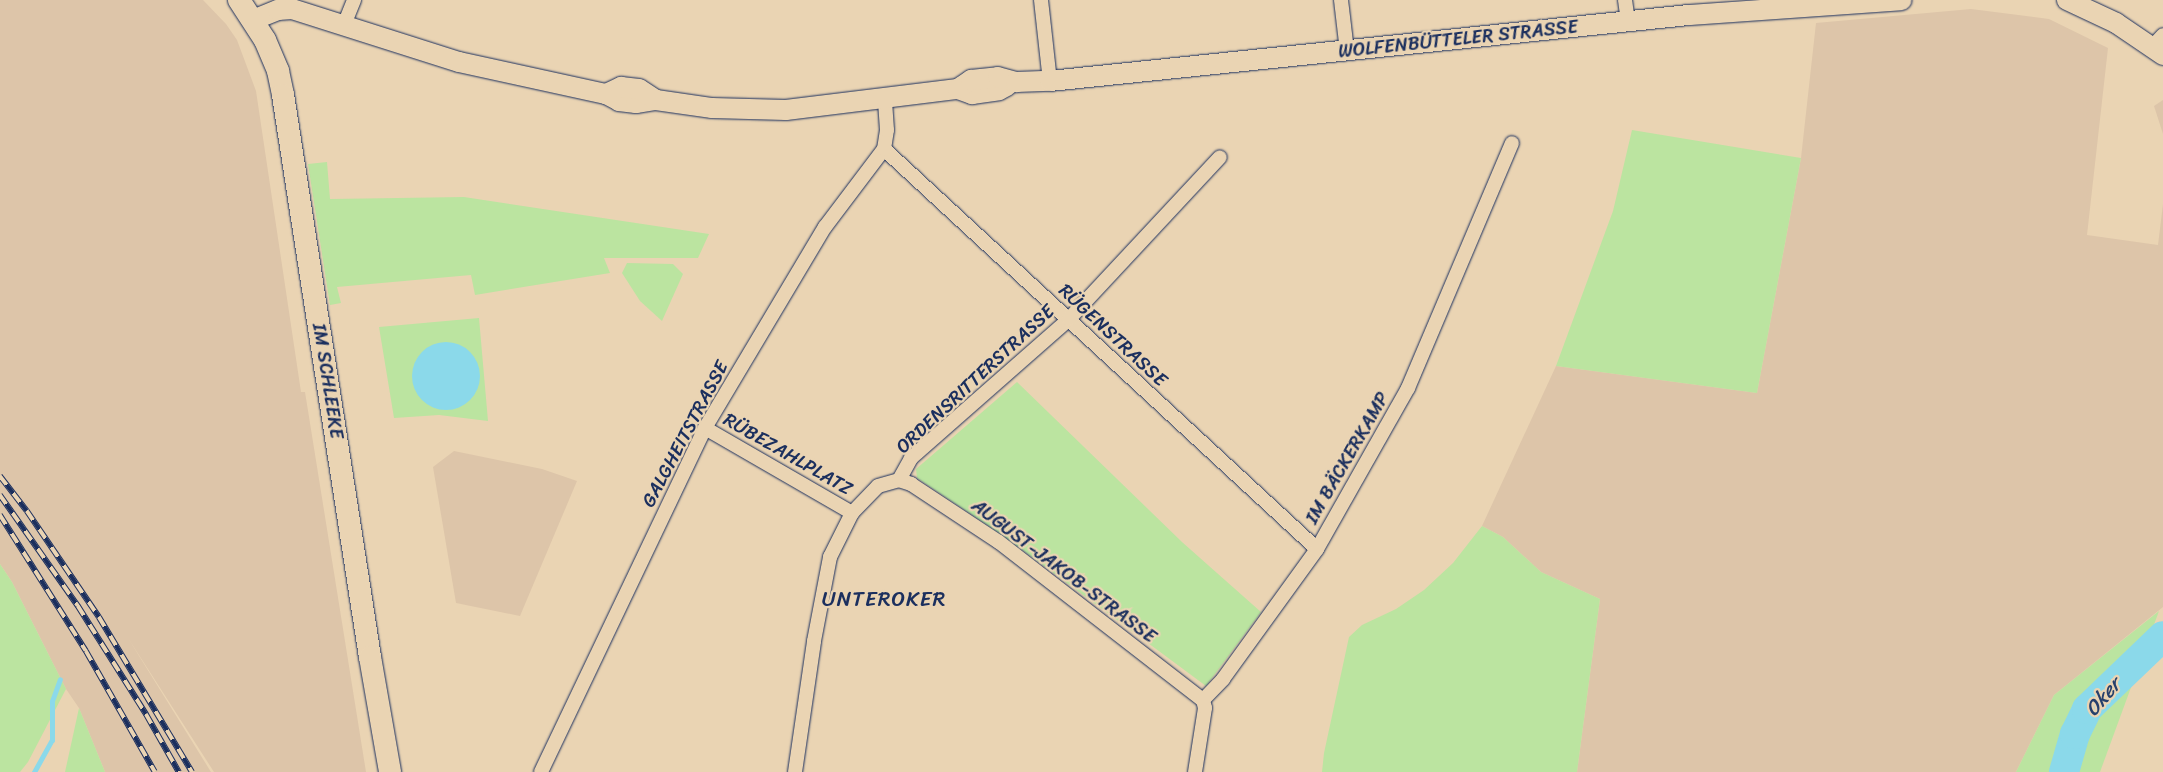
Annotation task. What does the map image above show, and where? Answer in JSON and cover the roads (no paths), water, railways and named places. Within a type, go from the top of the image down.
[{"type":"main road","name":"IM SCHLEEKE","points":[[239,0],[253,20],[271,56],[283,95],[370,657],[390,772]]},
{"type":"main road","name":"WOLFENBÜTTELER STRASSE","points":[[253,20],[278,10],[292,8],[459,62],[606,94],[620,101],[636,103],[656,100],[712,108],[786,110],[958,89],[972,94],[999,90],[1016,82],[1050,81],[1628,22],[1901,0]]},
{"type":"main road","points":[[2067,0],[2108,18],[2159,46]]},
{"type":"street","points":[[344,26],[354,0]]},
{"type":"street","points":[[1041,0],[1050,81]]},
{"type":"street","points":[[1341,0],[1347,51]]},
{"type":"street","points":[[1625,0],[1628,22]]},
{"type":"street","points":[[884,149],[887,130],[885,99]]},
{"type":"street","name":"IM BÄCKERKAMP","points":[[1203,700],[1223,678],[1317,549],[1408,388],[1512,143]]},
{"type":"street","name":"RÜGENSTRASSE","points":[[884,149],[1317,549]]},
{"type":"street","name":"GALGHEITSTRASSE","points":[[541,772],[705,428],[825,227],[884,149]]},
{"type":"street","name":"ORDENSRITTERSTRASSE","points":[[795,772],[814,641],[830,557],[852,513],[878,486],[899,480],[911,458],[1069,319],[1220,157]]},
{"type":"street","name":"RÜBEZAHLPLATZ","points":[[705,428],[852,513]]},
{"type":"street","name":"AUGUST-JAKOB-STRASSE","points":[[899,480],[911,484],[999,542],[1203,700]]},
{"type":"street","points":[[1195,772],[1205,708],[1203,700]]},
{"type":"water","points":[[446,342],[459,345],[470,352],[477,363],[480,376],[477,389],[470,400],[459,407],[446,410],[433,407],[422,400],[415,389],[412,376],[415,363],[422,352],[433,345]]},
{"type":"waterway","name":"Oker","points":[[2064,772],[2075,734],[2087,709],[2163,636]]},
{"type":"waterway","points":[[34,772],[52,740],[52,701],[60,679]]},
{"type":"railway","points":[[0,476],[27,511],[99,617],[192,772]]},
{"type":"railway","points":[[0,495],[78,606],[146,714],[179,772]]},
{"type":"railway","points":[[0,515],[86,651],[155,772]]},
{"type":"district","name":"UNTEROKER","points":[[884,599]]}]
